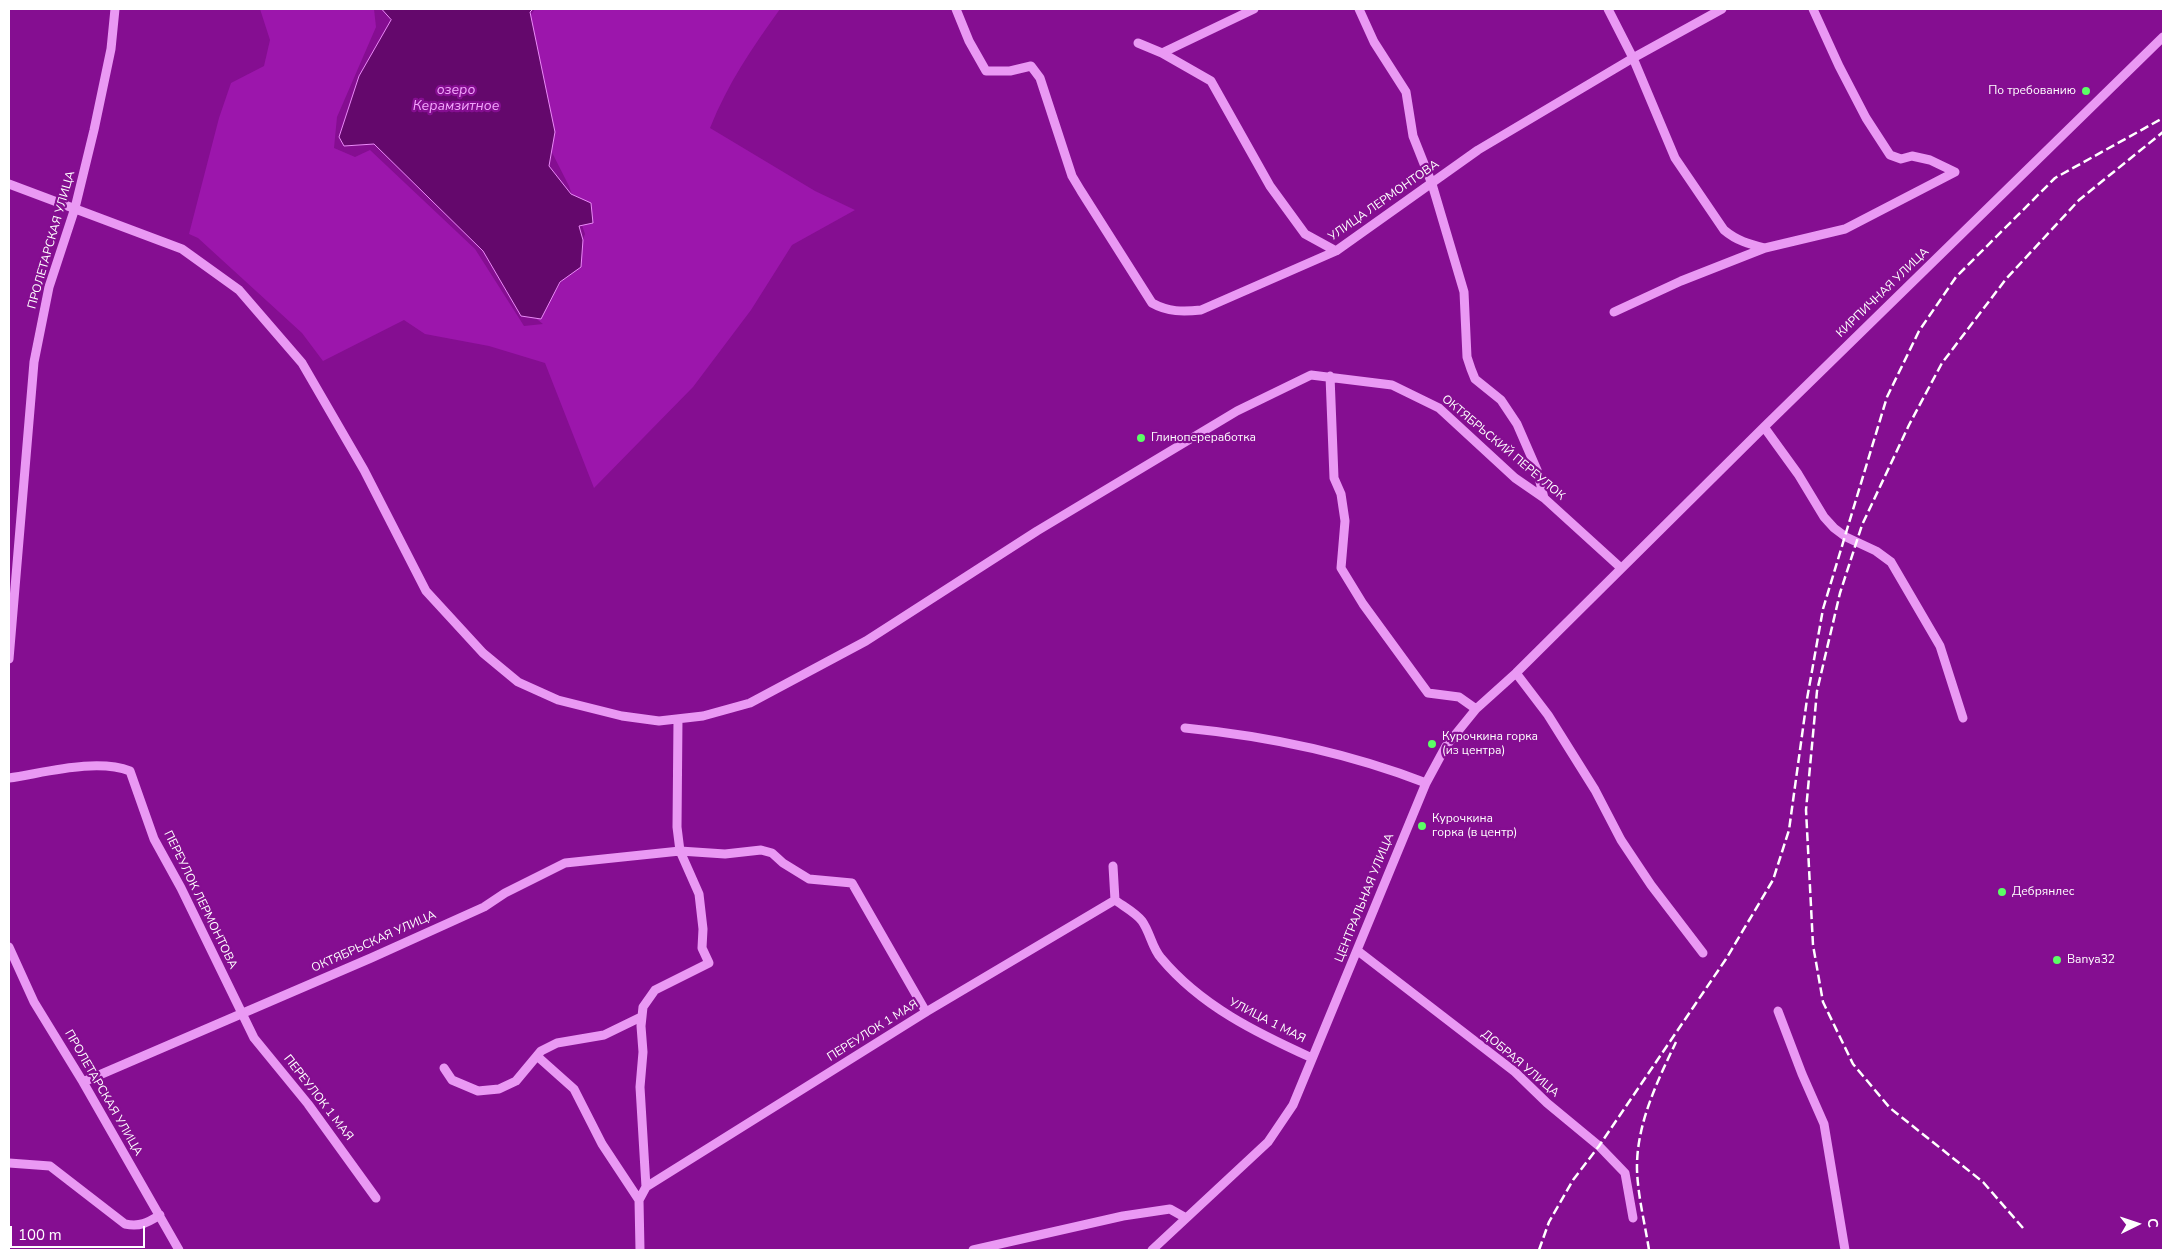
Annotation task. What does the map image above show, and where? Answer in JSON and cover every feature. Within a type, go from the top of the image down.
[{"type":"street","name":"ПРОЛЕТАРСКАЯ УЛИЦА","points":[[9,659],[34,362],[49,288],[75,208],[109,58],[115,9]]},
{"type":"street","name":"УЛИЦА ЛЕРМОНТОВА","points":[[956,9],[969,41],[986,71],[1010,71],[1031,66],[1040,78],[1072,176],[1152,303],[1160,308],[1179,312],[1201,310],[1336,251],[1478,150],[1633,58],[1722,9]]},
{"type":"street","points":[[1162,53],[1254,9]]},
{"type":"street","points":[[1359,9],[1374,42],[1406,92],[1413,136],[1432,184],[1464,292],[1466,350],[1471,369],[1475,379],[1501,400],[1517,424],[1537,470],[1544,498]]},
{"type":"street","points":[[1608,9],[1633,58],[1675,158],[1724,230],[1744,243],[1766,248]]},
{"type":"street","points":[[1614,312],[1681,281],[1766,248],[1845,229],[1955,172],[1930,160],[1912,156],[1902,160],[1890,155],[1866,118],[1839,66],[1813,9]]},
{"type":"street","name":"КИРПИЧНАЯ УЛИЦА","points":[[1621,568],[2163,37]]},
{"type":"street","points":[[1138,43],[1162,53],[1211,81],[1270,186],[1306,234],[1336,251]]},
{"type":"street","name":"ОКТЯБРЬСКИЙ ПЕРЕУЛОК","points":[[9,184],[182,249],[239,290],[302,363],[364,470],[426,591],[483,653],[518,682],[558,700],[622,716],[659,721],[703,716],[750,703],[866,641],[1037,531],[1237,410],[1311,375],[1392,385],[1440,408],[1516,478],[1544,498],[1621,568]]},
{"type":"street","points":[[1330,376],[1334,478],[1341,494],[1345,521],[1341,568],[1363,604],[1428,693],[1459,697],[1476,709]]},
{"type":"street","points":[[1764,427],[1798,474],[1824,517],[1834,528],[1846,537],[1876,550],[1891,562],[1940,646],[1963,718]]},
{"type":"street","name":"ЦЕНТРАЛЬНАЯ УЛИЦА","points":[[1152,1250],[1274,1136],[1294,1105],[1426,783],[1446,746],[1476,709],[1516,673],[1621,568]]},
{"type":"street","points":[[1516,673],[1548,715],[1595,790],[1621,840],[1651,885],[1703,954]]},
{"type":"street","points":[[638,1200],[646,1187],[640,1086],[643,1057],[641,1017],[643,1007],[655,990],[709,963],[702,948],[703,929],[699,894],[680,851],[677,827],[678,719]]},
{"type":"street","points":[[1185,728],[1235,733],[1321,750],[1401,773],[1426,783]]},
{"type":"street","name":"ПЕРЕУЛОК ЛЕРМОНТОВА","points":[[9,778],[77,768],[118,767],[130,771],[154,838],[181,888],[242,1013]]},
{"type":"street","name":"ОКТЯБРЬСКАЯ УЛИЦА","points":[[83,1082],[185,1037],[215,1027],[242,1013],[484,907],[505,892],[565,863],[680,851],[725,854],[761,850],[772,853],[783,863],[809,879],[852,883],[926,1012]]},
{"type":"street","points":[[1113,866],[1115,900]]},
{"type":"street","name":"ПЕРЕУЛОК 1 МАЯ","points":[[646,1187],[926,1012],[1115,900]]},
{"type":"street","name":"УЛИЦА 1 МАЯ","points":[[1115,900],[1142,920],[1159,957],[1185,983],[1219,1011],[1265,1037],[1312,1058]]},
{"type":"street","name":"ПРОЛЕТАРСКАЯ УЛИЦА","points":[[9,947],[34,1002],[83,1082],[180,1250]]},
{"type":"street","name":"ДОБРАЯ УЛИЦА","points":[[1358,951],[1515,1072],[1547,1103],[1599,1146],[1625,1173],[1634,1218]]},
{"type":"street","points":[[1778,1011],[1802,1074],[1824,1124],[1845,1250]]},
{"type":"street","name":"ПЕРЕУЛОК 1 МАЯ","points":[[242,1013],[254,1038],[308,1104],[376,1198]]},
{"type":"street","points":[[444,1068],[452,1080],[478,1091],[499,1089],[516,1081],[541,1051],[557,1042],[604,1035],[641,1017]]},
{"type":"street","points":[[537,1056],[574,1089],[602,1144],[638,1200],[640,1250]]},
{"type":"street","points":[[9,1163],[50,1166],[125,1224],[145,1224],[160,1215]]},
{"type":"street","points":[[973,1250],[1123,1216],[1170,1209],[1186,1218]]},
{"type":"shaded area","points":[[260,9],[374,9],[376,27],[337,117],[334,148],[355,157],[370,150],[475,249],[524,326],[543,324],[528,312],[555,292],[573,264],[585,234],[569,186],[537,123],[526,22],[535,9],[780,9],[741,66],[710,128],[815,191],[855,210],[792,245],[751,310],[693,387],[594,488],[545,363],[489,346],[425,334],[404,320],[323,361],[302,333],[198,238],[189,234],[219,118],[231,83],[264,66],[270,40]]},
{"type":"water","name":"озеро Керамзитное","points":[[382,9],[533,9],[530,12],[555,132],[549,166],[571,194],[591,203],[593,223],[579,226],[583,240],[581,267],[560,282],[541,319],[521,316],[483,251],[374,144],[344,146],[339,137],[359,76],[391,20]]},
{"type":"railway","points":[[1539,1250],[1549,1222],[1573,1180],[1599,1146],[1726,959],[1773,880],[1789,830],[1807,699],[1823,609],[1887,397],[1919,331],[1956,277],[2055,178],[2163,118]]},
{"type":"railway","points":[[2023,1228],[1983,1182],[1890,1108],[1853,1064],[1823,1002],[1813,945],[1806,810],[1817,691],[1840,593],[1862,525],[1909,425],[1942,363],[2006,279],[2079,200],[2163,132]]},
{"type":"railway","points":[[1649,1250],[1637,1170],[1640,1137],[1649,1104],[1676,1042]]},
{"type":"place","name":"По требованию","points":[[2086,91]]},
{"type":"place","name":"Глинопереработка","points":[[1141,438]]},
{"type":"place","name":"Курочкина горка (из центра)","points":[[1432,744]]},
{"type":"place","name":"Курочкина горка (в центр)","points":[[1422,826]]},
{"type":"place","name":"Дебрянлес","points":[[2002,892]]},
{"type":"place","name":"Banya32","points":[[2057,960]]}]
